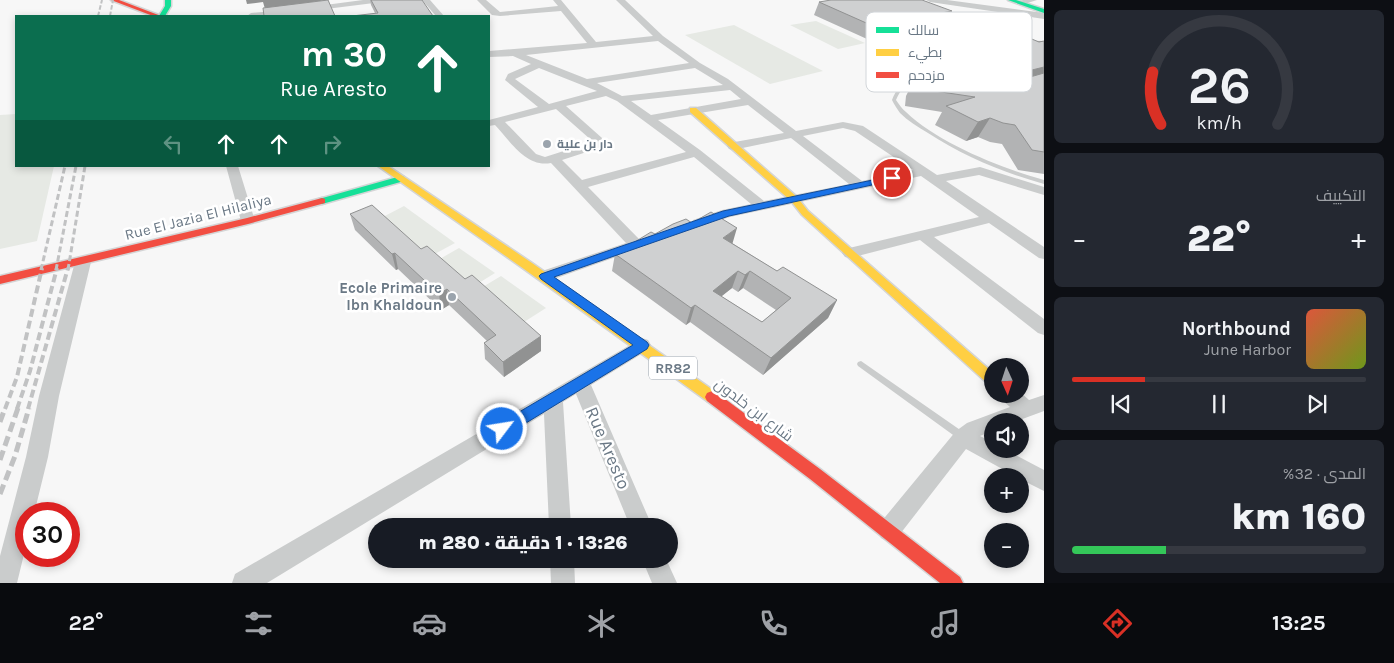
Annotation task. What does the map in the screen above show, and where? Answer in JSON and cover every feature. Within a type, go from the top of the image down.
[{"type":"street","points":[[163,15],[168,6],[168,0]]},
{"type":"street","points":[[259,15],[382,0]]},
{"type":"street","points":[[426,0],[439,15]]},
{"type":"street","points":[[481,0],[495,13],[500,14],[564,8]]},
{"type":"street","points":[[557,0],[594,45]]},
{"type":"street","points":[[620,0],[660,38],[732,87],[859,185]]},
{"type":"street","points":[[930,0],[1016,12]]},
{"type":"street","points":[[1016,1],[1033,0]]},
{"type":"street","points":[[1016,1],[1044,10]]},
{"type":"street","points":[[118,2],[148,4],[157,15]]},
{"type":"street","points":[[490,54],[660,38]]},
{"type":"street","points":[[514,53],[562,74],[586,82],[621,100],[696,153],[762,206]]},
{"type":"street","points":[[493,122],[532,157],[544,161],[595,145],[596,142],[593,135],[552,106],[510,80],[512,76],[539,64]]},
{"type":"street","points":[[586,82],[697,64]]},
{"type":"street","points":[[621,100],[732,87]]},
{"type":"street","points":[[493,122],[607,92]]},
{"type":"street","points":[[647,119],[750,102]]},
{"type":"street","points":[[693,110],[794,199],[804,213],[984,372]]},
{"type":"street","points":[[733,146],[843,125],[854,126],[864,130],[1044,254]]},
{"type":"street","points":[[580,185],[696,153]]},
{"type":"street","points":[[554,159],[636,245]]},
{"type":"street","points":[[232,167],[248,221]]},
{"type":"street","name":"شارع ابن خلدون","points":[[383,167],[545,276],[642,345],[890,530],[954,583]]},
{"type":"street","points":[[681,229],[727,213],[859,185],[929,175],[980,171],[1042,189]]},
{"type":"street","name":"Rue El Jazia El Hilaliya","points":[[0,280],[83,262],[248,221],[402,180]]},
{"type":"street","points":[[850,253],[991,218]]},
{"type":"street","points":[[921,234],[1044,328]]},
{"type":"street","points":[[545,276],[654,238]]},
{"type":"street","points":[[5,583],[83,262]]},
{"type":"street","points":[[244,583],[642,345]]},
{"type":"street","name":"Rue Aresto","points":[[580,382],[638,518]]},
{"type":"street","points":[[553,399],[560,518]]},
{"type":"street","points":[[1015,413],[1035,406]]},
{"type":"street","points":[[890,530],[963,437],[984,425]]},
{"type":"street","points":[[963,437],[1044,480]]},
{"type":"street","points":[[562,568],[563,583]]},
{"type":"street","points":[[658,568],[664,583]]},
{"type":"lane","points":[[898,92],[894,100],[897,106],[917,124],[1042,189]]},
{"type":"lane","points":[[861,364],[963,437]]},
{"type":"shaded area","points":[[816,21],[865,43],[838,49],[790,25]]},
{"type":"shaded area","points":[[734,25],[823,71],[770,84],[685,35]]},
{"type":"shaded area","points":[[15,114],[15,167],[54,167],[37,241],[0,249],[0,115]]},
{"type":"shaded area","points":[[404,206],[455,243],[431,256],[381,218]]},
{"type":"shaded area","points":[[459,248],[495,273],[474,286],[438,260]]},
{"type":"shaded area","points":[[501,276],[546,308],[524,322],[481,288]]},
{"type":"building","points":[[328,0],[335,15],[264,15],[263,8]]},
{"type":"building","points":[[371,0],[422,0],[432,15],[361,15],[378,13]]},
{"type":"building","points":[[831,0],[922,0],[952,11],[866,12],[866,23],[819,2]]},
{"type":"building","points":[[1032,39],[1039,42],[1044,41],[1044,67],[1032,70]]},
{"type":"building","points":[[1044,73],[1044,152],[1032,150],[1015,125],[990,118],[978,122],[946,106],[975,97],[941,92],[1032,92],[1032,76]]},
{"type":"building","points":[[372,205],[421,249],[427,246],[465,279],[472,275],[541,336],[503,362],[484,343],[496,335],[447,289],[439,294],[395,253],[392,254],[350,214]]},
{"type":"building","points":[[711,212],[737,228],[723,238],[777,271],[783,267],[837,300],[771,358],[695,305],[691,308],[615,254],[651,232],[655,234],[686,219],[692,223]],"holes":[[[738,271],[745,275],[750,271],[791,298],[762,322],[713,291]]]},
{"type":"railway","points":[[98,15],[102,0]]},
{"type":"railway","points":[[110,15],[113,0]]},
{"type":"railway","points":[[41,270],[65,167]]},
{"type":"railway","points":[[56,270],[76,167]]},
{"type":"railway","points":[[68,270],[85,167]]},
{"type":"railway","points":[[5,409],[17,377],[42,268]]},
{"type":"railway","points":[[17,409],[30,371],[57,268]]},
{"type":"railway","points":[[28,409],[68,268]]},
{"type":"railway","points":[[0,422],[5,408]]},
{"type":"railway","points":[[0,460],[18,408]]},
{"type":"railway","points":[[0,494],[15,456],[29,408]]},
{"type":"traffic: fast","points":[[163,15],[168,6],[168,0]]},
{"type":"traffic: fast","points":[[1011,0],[1044,11]]},
{"type":"traffic: fast","points":[[322,201],[401,179]]},
{"type":"traffic: slow","points":[[693,110],[794,199],[805,213],[984,372]]},
{"type":"traffic: slow","points":[[383,167],[528,266],[712,397]]},
{"type":"traffic: jam","points":[[114,0],[155,15]]},
{"type":"traffic: jam","points":[[0,280],[248,221],[322,201]]},
{"type":"traffic: jam","points":[[712,397],[815,474],[954,583]]},
{"type":"place","name":"دار بن علية","points":[[547,144]]},
{"type":"place","name":"Ecole Primaire Ibn Khaldoun","points":[[452,297]]},
{"type":"route","points":[[502,429],[642,345],[545,276],[727,213],[892,178]]}]
